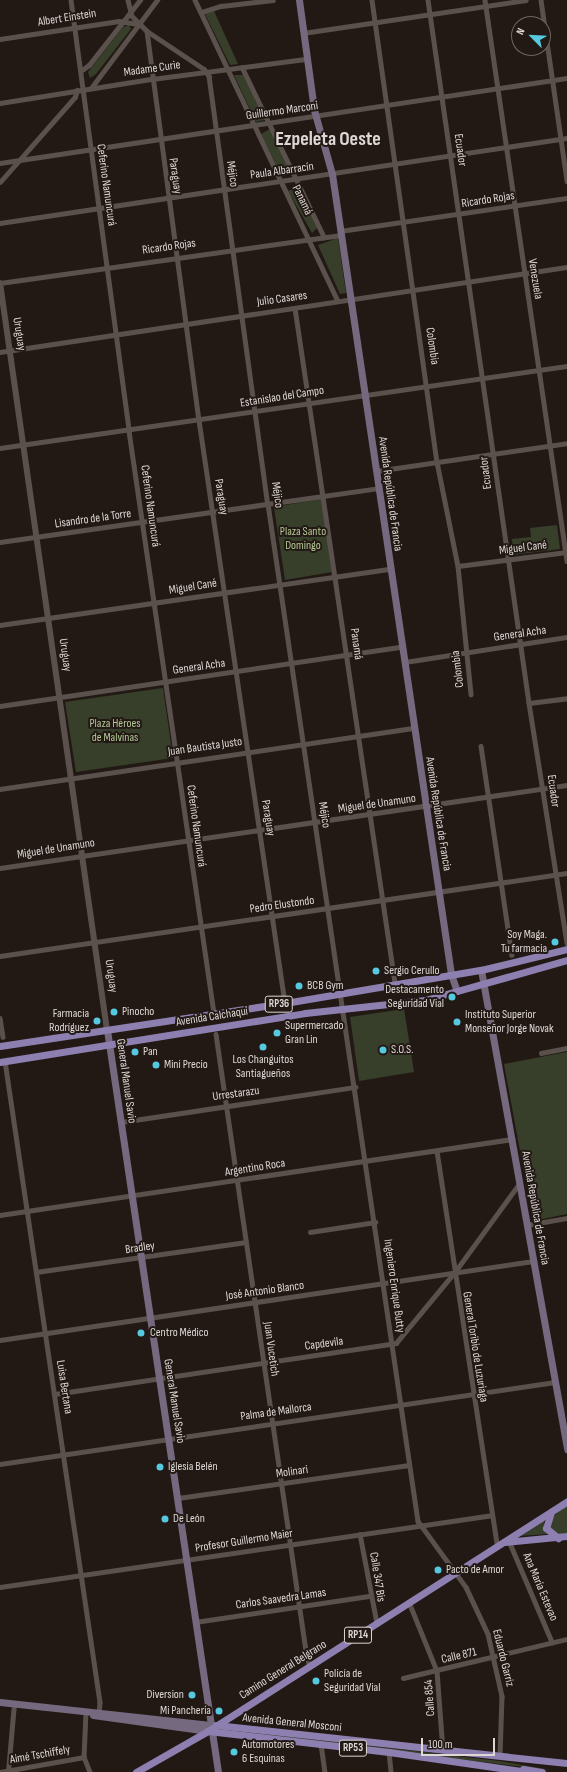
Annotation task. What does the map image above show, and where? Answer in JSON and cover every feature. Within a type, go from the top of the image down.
[{"type":"main road","name":"Avenida República de Francia","points":[[299,0],[316,117],[332,174],[438,892],[451,974],[457,991]]},
{"type":"main road","name":"Avenida Calchaquí","points":[[0,1046],[214,1013],[285,1004],[341,992],[481,970],[567,949]]},
{"type":"main road","name":"Avenida Calchaquí","points":[[3,1062],[110,1046],[306,1013],[343,1011],[425,1000],[483,982],[567,960]]},
{"type":"main road","name":"Avenida República de Francia","points":[[481,970],[555,1382],[565,1429],[567,1449]]},
{"type":"main road","name":"General Manuel Savio","points":[[107,1030],[218,1772]]},
{"type":"main road","name":"Camino General Belgrano","points":[[136,1772],[211,1728],[310,1666],[567,1501]]},
{"type":"main road","points":[[551,1512],[546,1520],[546,1530],[563,1537]]},
{"type":"main road","name":"Camino General Belgrano","points":[[498,1544],[509,1541],[563,1537]]},
{"type":"main road","name":"Avenida General Mosconi","points":[[0,1702],[211,1728],[527,1772]]},
{"type":"main road","name":"Avenida General Mosconi","points":[[211,1728],[500,1756],[567,1764]]},
{"type":"main road","name":"RP53","points":[[498,1769],[542,1772]]},
{"type":"street","name":"Ceferino Namuncurá","points":[[71,0],[74,27],[82,70],[90,148],[108,266],[153,604],[214,1013]]},
{"type":"street","points":[[128,0],[131,12],[138,24],[207,72]]},
{"type":"street","points":[[82,70],[89,65],[140,0]]},
{"type":"street","points":[[91,88],[156,0]]},
{"type":"street","name":"Panamá","points":[[196,0],[253,126],[338,301]]},
{"type":"street","points":[[202,12],[221,6],[273,0]]},
{"type":"street","name":"Colombia","points":[[372,0],[414,289],[437,462],[458,566],[471,694]]},
{"type":"street","name":"Ecuador","points":[[428,0],[529,703],[567,943]]},
{"type":"street","name":"Venezuela","points":[[485,0],[567,561]]},
{"type":"street","points":[[304,33],[526,0]]},
{"type":"street","points":[[541,0],[567,182]]},
{"type":"street","name":"Albert Einstein","points":[[0,39],[74,27],[124,21],[138,24]]},
{"type":"street","name":"Paraguay","points":[[147,31],[152,79],[199,420],[214,512],[224,593],[285,1004]]},
{"type":"street","name":"Madame Curie","points":[[0,103],[152,79],[307,59]]},
{"type":"street","name":"Panamá","points":[[242,67],[324,237]]},
{"type":"street","name":"Méjico","points":[[207,72],[268,504],[341,992]]},
{"type":"street","name":"Guillermo Marconi","points":[[0,163],[90,148],[316,117],[567,78]]},
{"type":"street","points":[[0,182],[20,160],[77,90]]},
{"type":"street","name":"Paula Albarracín","points":[[0,223],[567,138]]},
{"type":"street","name":"Ricardo Rojas","points":[[0,283],[177,256],[324,237],[404,222],[567,198]]},
{"type":"street","name":"Julio Casares","points":[[0,352],[567,267]]},
{"type":"street","name":"Uruguay","points":[[0,283],[73,777],[107,1030]]},
{"type":"street","name":"Panamá","points":[[295,308],[325,495],[370,814],[396,983]]},
{"type":"street","name":"Estanislao del Campo","points":[[0,448],[129,431],[567,366]]},
{"type":"street","points":[[376,471],[567,443]]},
{"type":"street","name":"Lisandro de la Torre","points":[[0,542],[378,488]]},
{"type":"street","name":"Miguel Cané","points":[[458,566],[566,552]]},
{"type":"street","name":"Miguel Cané","points":[[0,625],[390,569]]},
{"type":"street","name":"General Acha","points":[[405,662],[567,637]]},
{"type":"street","name":"General Acha","points":[[0,706],[401,647]]},
{"type":"street","points":[[529,703],[567,698]]},
{"type":"street","name":"Juan Bautista Justo","points":[[0,789],[248,751],[414,728]]},
{"type":"street","points":[[481,746],[500,883],[512,955]]},
{"type":"street","name":"Miguel de Unamuno","points":[[0,868],[488,798],[567,785]]},
{"type":"street","name":"Pedro Elustondo","points":[[0,956],[567,873]]},
{"type":"street","name":"Ingeniero Enrique Butty","points":[[341,992],[393,1344],[409,1465],[419,1525],[456,1571]]},
{"type":"street","points":[[0,1018],[3,1037]]},
{"type":"street","name":"Juan Vucetich","points":[[216,1034],[263,1363],[310,1666]]},
{"type":"street","points":[[541,1053],[567,1048]]},
{"type":"street","name":"Luisa Bertana","points":[[3,1062],[64,1454],[99,1714]]},
{"type":"street","name":"Urrestarazu","points":[[121,1122],[355,1087]]},
{"type":"street","name":"Argentino Roca","points":[[0,1215],[366,1162],[512,1139]]},
{"type":"street","name":"General Toribio de Luzuriaga","points":[[437,1151],[472,1394],[491,1515],[498,1544]]},
{"type":"street","points":[[393,1344],[398,1342],[454,1273],[519,1184]]},
{"type":"street","points":[[527,1225],[567,1218]]},
{"type":"street","points":[[310,1232],[375,1222]]},
{"type":"street","name":"Bradley","points":[[36,1272],[246,1242]]},
{"type":"street","name":"José Antonio Blanco","points":[[0,1340],[533,1261]]},
{"type":"street","name":"Capdevila","points":[[55,1394],[393,1344]]},
{"type":"street","name":"Palma de Mallorca","points":[[0,1464],[555,1382]]},
{"type":"street","name":"Molinari","points":[[178,1498],[409,1465]]},
{"type":"street","name":"Profesor Guillermo Maier","points":[[0,1587],[491,1515]]},
{"type":"street","name":"Calle 347 Bis","points":[[360,1534],[370,1596],[377,1623]]},
{"type":"street","name":"Ana María Estevao","points":[[509,1541],[552,1642]]},
{"type":"street","name":"Eduardo Garriz","points":[[456,1571],[479,1613],[494,1658],[502,1706],[500,1756]]},
{"type":"street","name":"Carlos Saavedra Lamas","points":[[195,1622],[370,1596]]},
{"type":"street","name":"Calle 854","points":[[409,1602],[437,1671],[443,1751]]},
{"type":"street","name":"Calle 871","points":[[403,1678],[494,1658],[567,1639]]},
{"type":"street","points":[[8,1771],[14,1704]]},
{"type":"street","points":[[86,1712],[84,1757],[90,1772]]},
{"type":"street","points":[[321,1744],[325,1772]]},
{"type":"street","points":[[389,1752],[391,1772]]},
{"type":"street","name":"Aimé Tschiffely","points":[[0,1772],[84,1757]]},
{"type":"green space","points":[[214,11],[238,64],[230,65],[205,14]]},
{"type":"green space","points":[[129,25],[131,29],[96,74],[90,78],[88,72],[123,27]]},
{"type":"green space","points":[[234,75],[243,75],[265,120],[256,122]]},
{"type":"green space","points":[[270,129],[291,174],[281,175],[261,134]]},
{"type":"green space","points":[[298,186],[317,228],[312,233],[288,191]]},
{"type":"green space","points":[[338,238],[346,293],[340,294],[318,245]]},
{"type":"green space","name":"Plaza Santo Domingo","points":[[322,499],[332,572],[285,580],[274,507]]},
{"type":"green space","points":[[557,525],[560,549],[513,555],[512,539],[531,537],[530,528]]},
{"type":"green space","name":"Plaza Héroes de Malvinas","points":[[163,688],[173,758],[76,772],[65,702]]},
{"type":"green space","name":"S.O.S.","points":[[404,1009],[414,1072],[359,1081],[350,1017]]},
{"type":"green space","points":[[567,1052],[567,1214],[533,1221],[504,1064]]},
{"type":"green space","points":[[567,1505],[567,1533],[557,1535],[550,1531],[549,1520]]},
{"type":"green space","points":[[544,1520],[544,1530],[548,1534],[518,1536]]},
{"type":"green space","points":[[218,1728],[499,1761],[551,1770],[218,1731]]},
{"type":"place","name":"Soy Maga. Tu farmacia","points":[[555,942]]},
{"type":"place","name":"Sergio Cerullo","points":[[376,971]]},
{"type":"place","name":"BCB Gym","points":[[299,986]]},
{"type":"place","name":"Destacamento Seguridad Vial","points":[[452,997]]},
{"type":"place","name":"Pinocho","points":[[114,1012]]},
{"type":"place","name":"Farmacia Rodríguez","points":[[97,1021]]},
{"type":"place","name":"Instituto Superior Monseñor Jorge Novak","points":[[457,1022]]},
{"type":"place","name":"Supermercado Gran Lin","points":[[277,1033]]},
{"type":"place","name":"Los Changuitos Santiagueños","points":[[263,1047]]},
{"type":"place","name":"S.O.S.","points":[[383,1050]]},
{"type":"place","name":"Pan","points":[[135,1052]]},
{"type":"place","name":"Mini Precio","points":[[156,1065]]},
{"type":"place","name":"Centro Médico","points":[[141,1333]]},
{"type":"place","name":"Iglesia Belén","points":[[160,1467]]},
{"type":"place","name":"De León","points":[[165,1519]]},
{"type":"place","name":"Pacto de Amor","points":[[438,1570]]},
{"type":"place","name":"Policía de Seguridad Vial","points":[[316,1681]]},
{"type":"place","name":"Diversion","points":[[192,1695]]},
{"type":"place","name":"Mi Pancheria","points":[[219,1711]]},
{"type":"place","name":"Automotores 6 Esquinas","points":[[234,1752]]},
{"type":"district","name":"Ezpeleta Oeste","points":[[328,139]]}]
